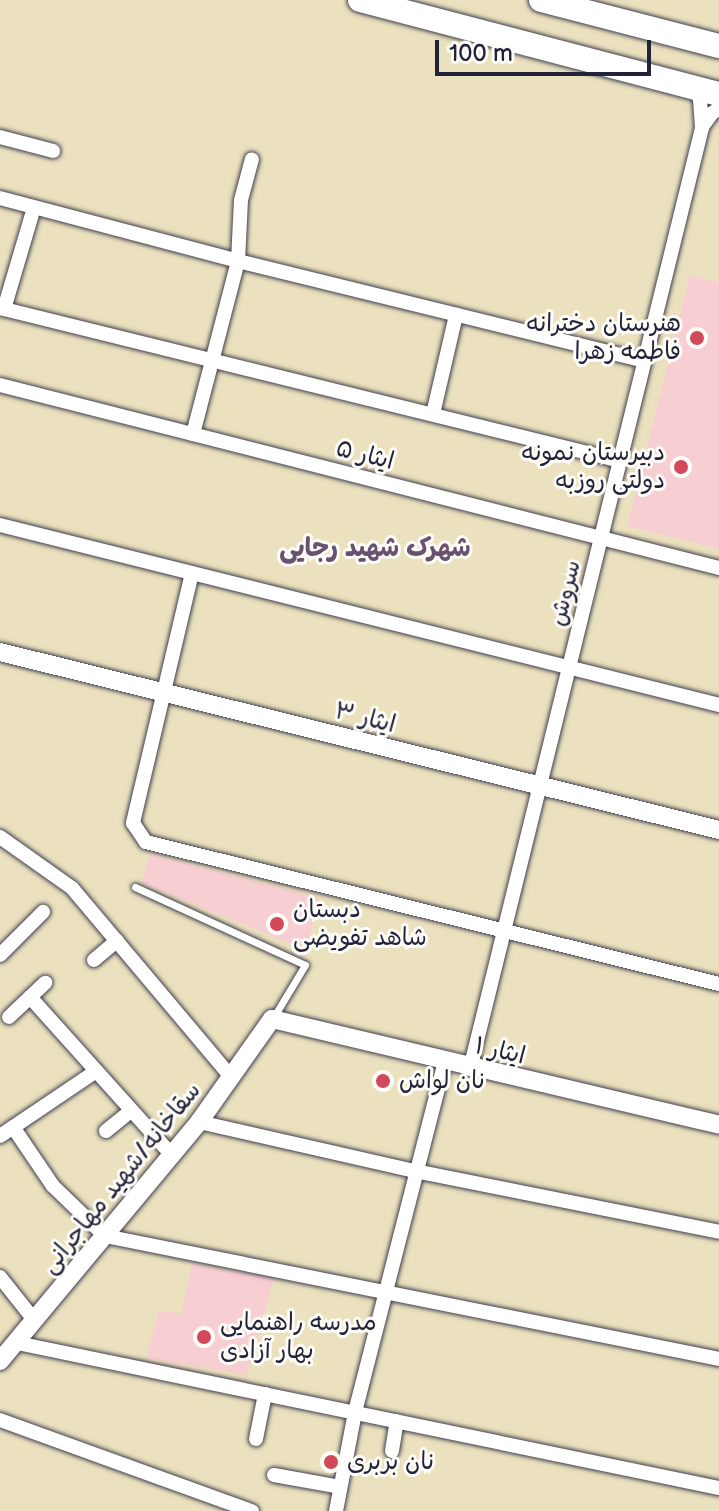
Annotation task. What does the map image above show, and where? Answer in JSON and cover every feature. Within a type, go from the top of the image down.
[{"type":"highway","points":[[360,0],[719,94]]},
{"type":"highway","points":[[541,0],[719,46]]},
{"type":"street","points":[[694,87],[700,99],[702,128]]},
{"type":"street","points":[[702,128],[708,117],[719,109]]},
{"type":"street","name":"سروش","points":[[470,1069],[702,128]]},
{"type":"street","points":[[0,137],[53,151]]},
{"type":"street","points":[[193,434],[238,261],[241,200],[252,159]]},
{"type":"street","points":[[0,198],[238,261],[645,361]]},
{"type":"street","points":[[34,208],[2,308],[620,461]]},
{"type":"street","points":[[433,414],[456,315]]},
{"type":"street","name":"ایثار ۵","points":[[0,385],[719,568]]},
{"type":"street","points":[[0,525],[719,705]]},
{"type":"street","points":[[192,573],[133,823],[146,842],[719,984]]},
{"type":"street","name":"ایثار ۳","points":[[0,652],[719,830]]},
{"type":"street","points":[[0,837],[72,888],[231,1077]]},
{"type":"street","points":[[0,955],[43,912]]},
{"type":"street","points":[[94,960],[117,941]]},
{"type":"street","points":[[9,1017],[45,983]]},
{"type":"street","points":[[30,997],[172,1155]]},
{"type":"street","name":"ایثار ۱","points":[[272,1019],[470,1069],[719,1125]]},
{"type":"street","name":"سقاخانه/شهید مهاجرانی","points":[[0,1361],[199,1122],[272,1019]]},
{"type":"street","points":[[336,1511],[355,1412],[445,1062]]},
{"type":"street","points":[[0,1136],[95,1072]]},
{"type":"street","points":[[106,1131],[131,1111]]},
{"type":"street","points":[[199,1122],[415,1171],[719,1232]]},
{"type":"street","points":[[13,1127],[53,1186],[105,1236],[719,1359]]},
{"type":"street","points":[[0,1277],[35,1321]]},
{"type":"street","points":[[17,1343],[719,1488]]},
{"type":"street","points":[[256,1439],[265,1394]]},
{"type":"street","points":[[0,1420],[252,1511]]},
{"type":"street","points":[[392,1451],[397,1421]]},
{"type":"street","points":[[274,1475],[340,1487]]},
{"type":"lane","points":[[135,887],[305,965],[272,1019]]},
{"type":"shaded area","name":"دبیرستان نمونه دولتی روزبه","points":[[690,275],[719,282],[719,549],[627,526]]},
{"type":"shaded area","name":"دبستان شاهد تفویضی","points":[[150,854],[319,898],[306,950],[142,883]]},
{"type":"shaded area","name":"مدرسه راهنمایی بهار آزادی","points":[[192,1264],[274,1278],[247,1375],[146,1358],[159,1310],[181,1314]]},
{"type":"place","name":"هنرستان دخترانه فاطمه زهرا","points":[[697,338]]},
{"type":"place","name":"دبیرستان نمونه دولتی روزبه","points":[[681,467]]},
{"type":"place","name":"دبستان شاهد تفویضی","points":[[277,924]]},
{"type":"place","name":"نان لواش","points":[[383,1081]]},
{"type":"place","name":"مدرسه راهنمایی بهار آزادی","points":[[204,1337]]},
{"type":"place","name":"نان بربری","points":[[331,1462]]},
{"type":"district","name":"شهرک شهید رجایی","points":[[375,549]]}]
